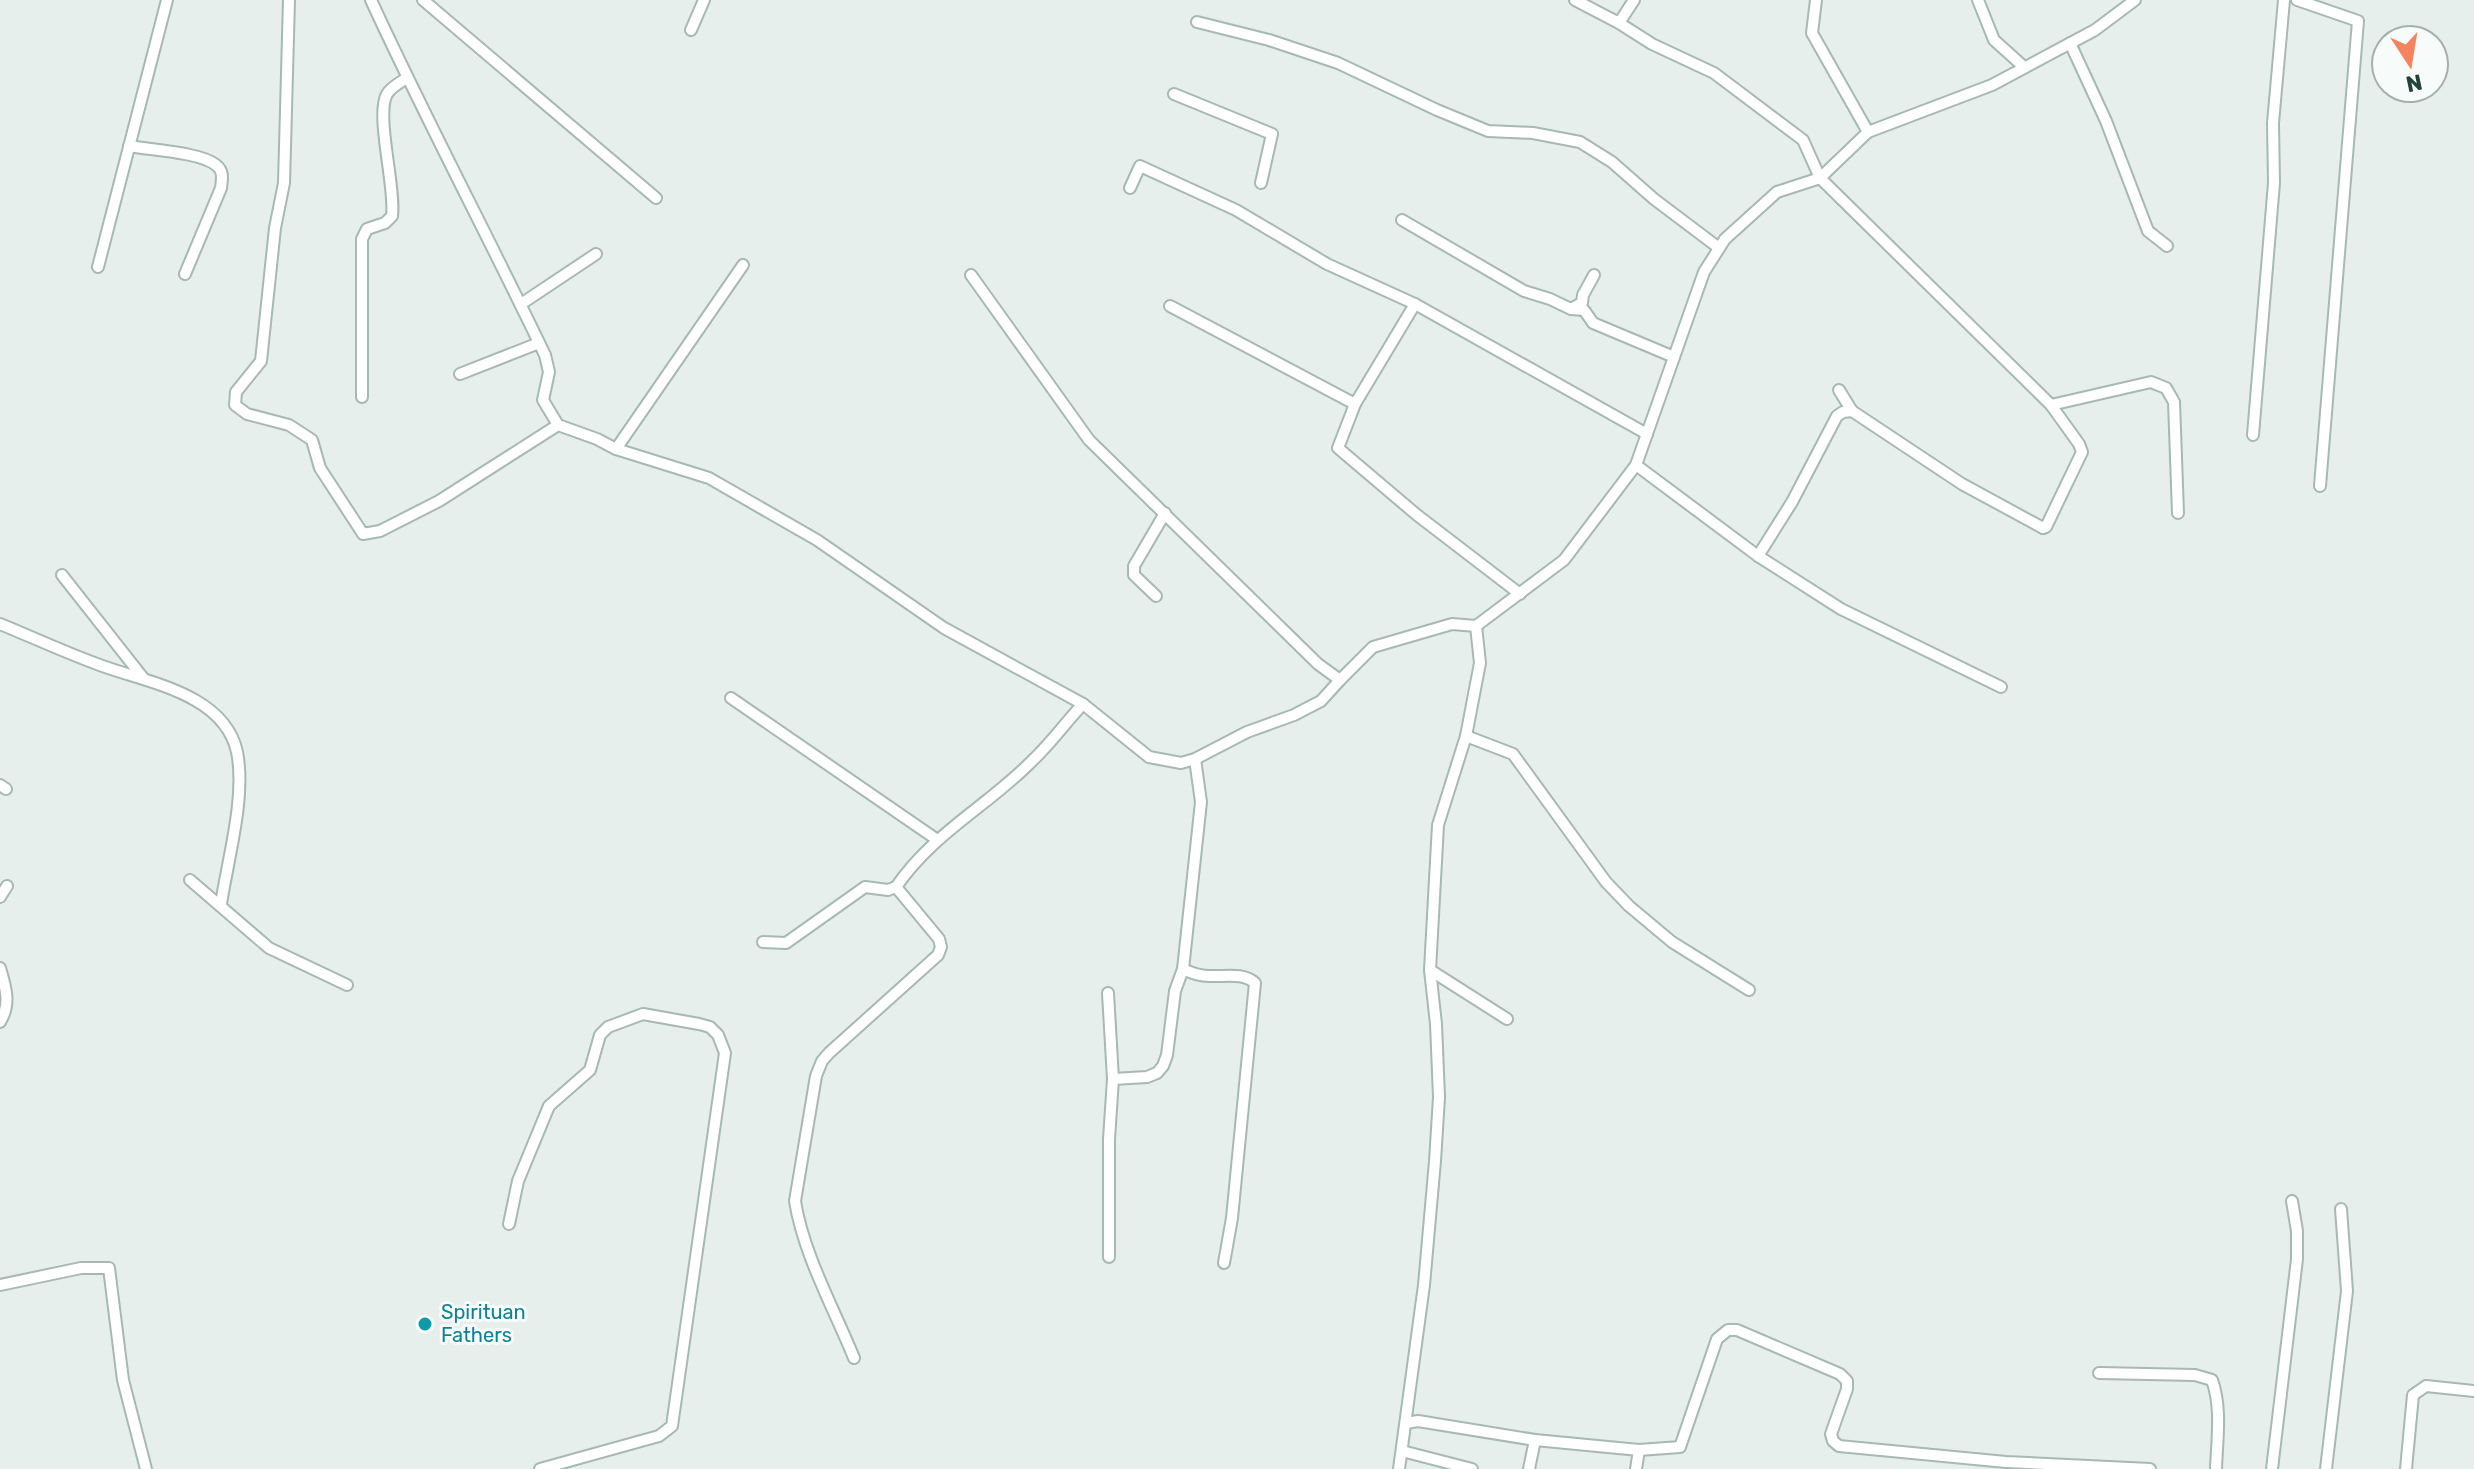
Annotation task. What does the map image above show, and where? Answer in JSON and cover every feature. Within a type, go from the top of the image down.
[{"type":"street","points":[[98,267],[167,0]]},
{"type":"street","points":[[289,0],[284,183],[275,228],[261,361],[236,392],[235,405],[247,414],[289,425],[312,440],[320,468],[363,534],[380,531],[439,501],[558,425]]},
{"type":"street","points":[[371,0],[539,343],[549,372],[543,400],[558,425],[616,449],[709,478],[817,540],[944,628],[1083,704],[1149,757],[1181,763],[1321,701],[1373,647],[1452,624],[1476,626],[1564,560],[1636,465],[1704,272],[1725,239],[1777,192],[1820,178],[1868,132],[1992,85],[2095,30],[2135,0]]},
{"type":"street","points":[[423,0],[656,198]]},
{"type":"street","points":[[691,30],[704,0]]},
{"type":"street","points":[[1575,0],[1652,44],[1714,73],[1803,140],[1820,178],[2051,405],[2082,452],[2043,528],[1962,484],[1852,411],[1839,390]]},
{"type":"street","points":[[1619,23],[1634,0]]},
{"type":"street","points":[[1816,0],[1812,33],[1868,132]]},
{"type":"street","points":[[1978,0],[1994,40],[2024,67]]},
{"type":"street","points":[[2253,435],[2274,183],[2273,123],[2284,0]]},
{"type":"street","points":[[2297,0],[2358,21],[2320,486]]},
{"type":"street","points":[[1197,22],[1269,40],[1338,63],[1488,131],[1533,133],[1580,142],[1612,162],[1654,199],[1719,248]]},
{"type":"street","points":[[2070,43],[2116,145],[2148,231],[2167,246]]},
{"type":"street","points":[[362,397],[362,239],[367,229],[385,223],[392,216],[385,101],[389,92],[407,78]]},
{"type":"street","points":[[1174,94],[1272,134],[1261,183]]},
{"type":"street","points":[[129,146],[201,158],[217,165],[223,175],[221,188],[185,274]]},
{"type":"street","points":[[1130,188],[1140,166],[1236,210],[1327,264],[1415,304],[1647,434]]},
{"type":"street","points":[[1402,220],[1524,291],[1571,309],[1584,310],[1593,323],[1674,357]]},
{"type":"street","points":[[521,304],[596,254]]},
{"type":"street","points":[[616,449],[743,265]]},
{"type":"street","points":[[971,275],[1089,440],[1318,664],[1340,680]]},
{"type":"street","points":[[1571,309],[1582,303],[1594,275]]},
{"type":"street","points":[[1415,304],[1355,404],[1338,448],[1417,515],[1520,594]]},
{"type":"street","points":[[1170,306],[1355,404]]},
{"type":"street","points":[[460,374],[539,343]]},
{"type":"street","points":[[2051,405],[2151,382],[2166,388],[2174,402],[2178,513]]},
{"type":"street","points":[[1758,556],[1792,502],[1837,416],[1852,411]]},
{"type":"street","points":[[1636,465],[1758,556],[1841,609],[2001,687]]},
{"type":"street","points":[[1156,596],[1134,575],[1134,566],[1165,513]]},
{"type":"street","points":[[62,575],[145,680]]},
{"type":"street","points":[[0,624],[199,702],[218,718],[237,749],[240,789],[221,904]]},
{"type":"street","points":[[1399,1469],[1424,1285],[1439,1097],[1430,970],[1438,825],[1466,736],[1480,663],[1476,626]]},
{"type":"street","points":[[731,698],[936,839]]},
{"type":"street","points":[[763,942],[786,943],[865,887],[888,890],[896,887],[936,839],[1033,761],[1083,704]]},
{"type":"street","points":[[1466,736],[1513,754],[1606,882],[1629,906],[1672,942],[1749,990]]},
{"type":"street","points":[[1113,1079],[1147,1077],[1157,1073],[1167,1055],[1175,991],[1183,969],[1201,802],[1195,759]]},
{"type":"street","points":[[190,880],[269,948],[347,985]]},
{"type":"street","points":[[0,897],[7,886]]},
{"type":"street","points":[[854,1358],[806,1242],[795,1201],[816,1076],[822,1061],[938,955],[941,947],[939,939],[896,887]]},
{"type":"street","points":[[0,968],[8,997],[6,1013],[0,1022]]},
{"type":"street","points":[[1183,969],[1207,976],[1243,976],[1255,983],[1232,1218],[1224,1263]]},
{"type":"street","points":[[1430,970],[1507,1019]]},
{"type":"street","points":[[1108,993],[1113,1079],[1109,1139],[1109,1257]]},
{"type":"street","points":[[509,1224],[518,1181],[549,1106],[590,1070],[600,1035],[608,1027],[643,1014],[710,1027],[718,1035],[725,1053],[672,1426],[659,1436],[540,1469]]},
{"type":"street","points":[[2272,1469],[2297,1259],[2297,1231],[2292,1201]]},
{"type":"street","points":[[2326,1469],[2347,1291],[2341,1209]]},
{"type":"street","points":[[0,1285],[81,1268],[109,1268],[123,1380],[146,1469]]},
{"type":"street","points":[[1406,1423],[1418,1421],[1535,1440],[1639,1450],[1680,1447],[1717,1339],[1728,1330],[1737,1330],[1840,1374],[1847,1381],[1831,1434],[1839,1446],[2006,1462],[2150,1469]]},
{"type":"street","points":[[2099,1373],[2195,1375],[2212,1380],[2219,1413],[2216,1469]]},
{"type":"street","points":[[2406,1469],[2413,1395],[2426,1386],[2474,1391]]},
{"type":"street","points":[[1529,1469],[1535,1440]]},
{"type":"street","points":[[1636,1469],[1639,1450]]},
{"type":"street","points":[[1402,1451],[1472,1469]]},
{"type":"place","name":"Spirituan Fathers","points":[[425,1324]]}]
